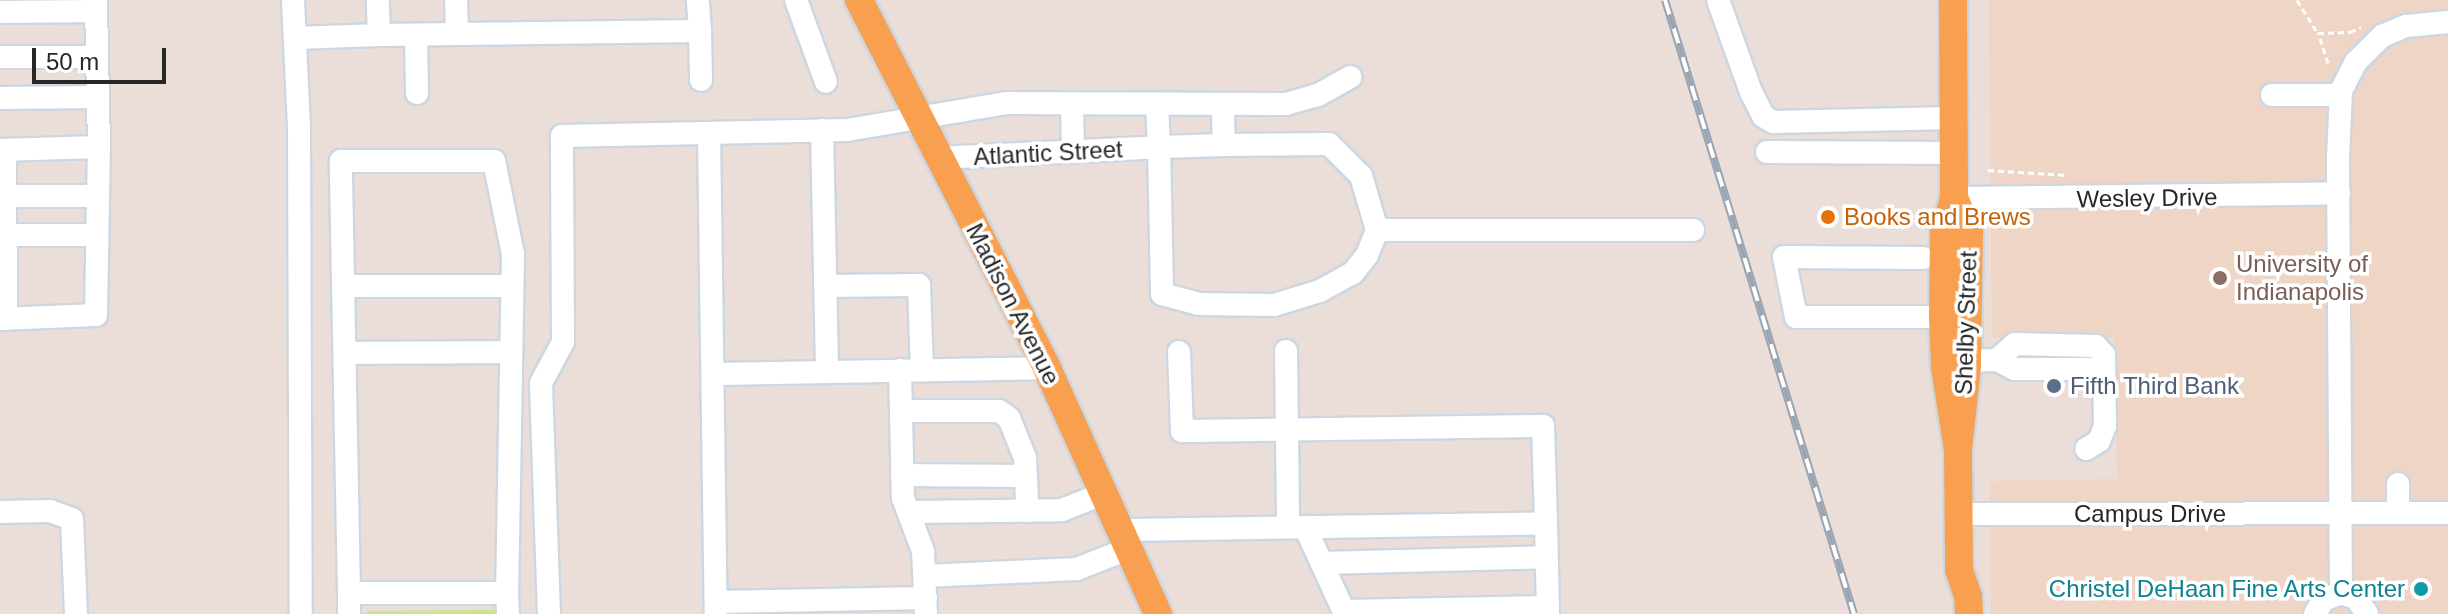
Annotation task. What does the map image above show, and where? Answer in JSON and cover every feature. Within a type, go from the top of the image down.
[{"type":"main road","name":"Madison Avenue","points":[[859,0],[1047,368],[1158,614]]},
{"type":"main road","name":"Shelby Street","points":[[1953,0],[1954,198],[1944,232],[1943,317],[1945,367],[1958,450]]},
{"type":"main road","name":"Shelby Street","points":[[1954,198],[1969,232],[1967,361],[1958,450],[1959,570],[1968,596],[1969,614]]},
{"type":"main road","name":"Shelby Street","points":[[1950,614],[1950,594],[1959,570]]},
{"type":"street","points":[[293,0],[299,129],[301,614]]},
{"type":"street","points":[[378,0],[379,35]]},
{"type":"street","points":[[456,0],[457,34]]},
{"type":"street","points":[[698,0],[701,80]]},
{"type":"street","points":[[796,0],[826,82]]},
{"type":"street","points":[[1718,0],[1751,92],[1763,116],[1773,122],[1953,118]]},
{"type":"street","points":[[0,12],[96,6],[99,147],[96,315],[3,319],[3,150],[99,147]]},
{"type":"street","points":[[2341,593],[2340,95],[2353,66],[2377,40],[2406,26],[2448,22]]},
{"type":"street","points":[[295,38],[700,31]]},
{"type":"street","points":[[416,35],[417,93]]},
{"type":"street","points":[[0,57],[97,57]]},
{"type":"street","points":[[549,614],[541,383],[563,342],[562,136],[822,130],[918,119],[1006,103],[1286,104],[1318,95],[1350,77]]},
{"type":"street","points":[[2272,95],[2340,95]]},
{"type":"street","points":[[0,98],[98,97]]},
{"type":"street","points":[[1072,104],[1073,152]]},
{"type":"street","points":[[1157,105],[1162,294],[1199,304],[1274,305],[1320,291],[1353,273],[1367,255],[1377,230],[1361,176],[1329,144],[1159,147]]},
{"type":"street","points":[[1223,106],[1224,145]]},
{"type":"street","points":[[822,130],[827,372]]},
{"type":"street","points":[[709,133],[716,608],[926,596],[1077,569],[1126,539],[1296,527],[1546,523]]},
{"type":"street","name":"Atlantic Street","points":[[938,158],[1159,147]]},
{"type":"street","points":[[1767,152],[1954,153]]},
{"type":"street","points":[[341,161],[494,161],[513,254],[508,603],[349,603],[344,286],[341,161]]},
{"type":"street","name":"Wesley Drive","points":[[1954,198],[2339,193]]},
{"type":"street","points":[[5,196],[98,196]]},
{"type":"street","points":[[1377,230],[1693,230]]},
{"type":"street","points":[[5,235],[97,235]]},
{"type":"street","points":[[1923,258],[1784,257],[1796,317],[1943,317]]},
{"type":"street","points":[[825,286],[919,285],[911,370],[901,411],[902,475],[903,498],[920,536],[926,596]]},
{"type":"street","points":[[344,286],[512,286]]},
{"type":"street","points":[[1179,352],[1182,431],[1287,431],[1543,426],[1548,610],[1345,613],[1322,563],[1296,527],[1287,431],[1286,351]]},
{"type":"street","points":[[345,353],[510,352]]},
{"type":"street","points":[[1967,361],[1997,360],[2015,369],[2104,370],[2105,426],[2099,441],[2086,449]]},
{"type":"street","points":[[713,374],[1047,368]]},
{"type":"street","points":[[901,411],[999,411],[1009,418],[1025,458],[1027,511]]},
{"type":"street","points":[[902,475],[1026,476]]},
{"type":"street","points":[[2398,484],[2398,513]]},
{"type":"street","points":[[909,512],[1062,510],[1105,493]]},
{"type":"street","points":[[0,512],[50,511],[72,519],[76,614]]},
{"type":"street","name":"Campus Drive","points":[[1959,514],[2448,513]]},
{"type":"street","points":[[1322,563],[1546,557]]},
{"type":"street","points":[[2315,614],[2323,600],[2341,593],[2356,598],[2367,614]]},
{"type":"path","points":[[2297,0],[2318,33]]},
{"type":"shaded area","name":"University of Indianapolis","points":[[1989,0],[2448,0],[2448,614],[1991,614],[1990,481],[2117,479],[2115,337],[1992,338]]},
{"type":"green space","points":[[494,610],[513,614],[361,614],[372,611]]},
{"type":"railway","points":[[1665,0],[1854,614]]},
{"type":"place","name":"Books and Brews","points":[[1828,217]]},
{"type":"place","name":"University of Indianapolis","points":[[2220,278]]},
{"type":"place","name":"Fifth Third Bank","points":[[2054,386]]},
{"type":"place","name":"Christel DeHaan Fine Arts Center","points":[[2421,589]]}]
